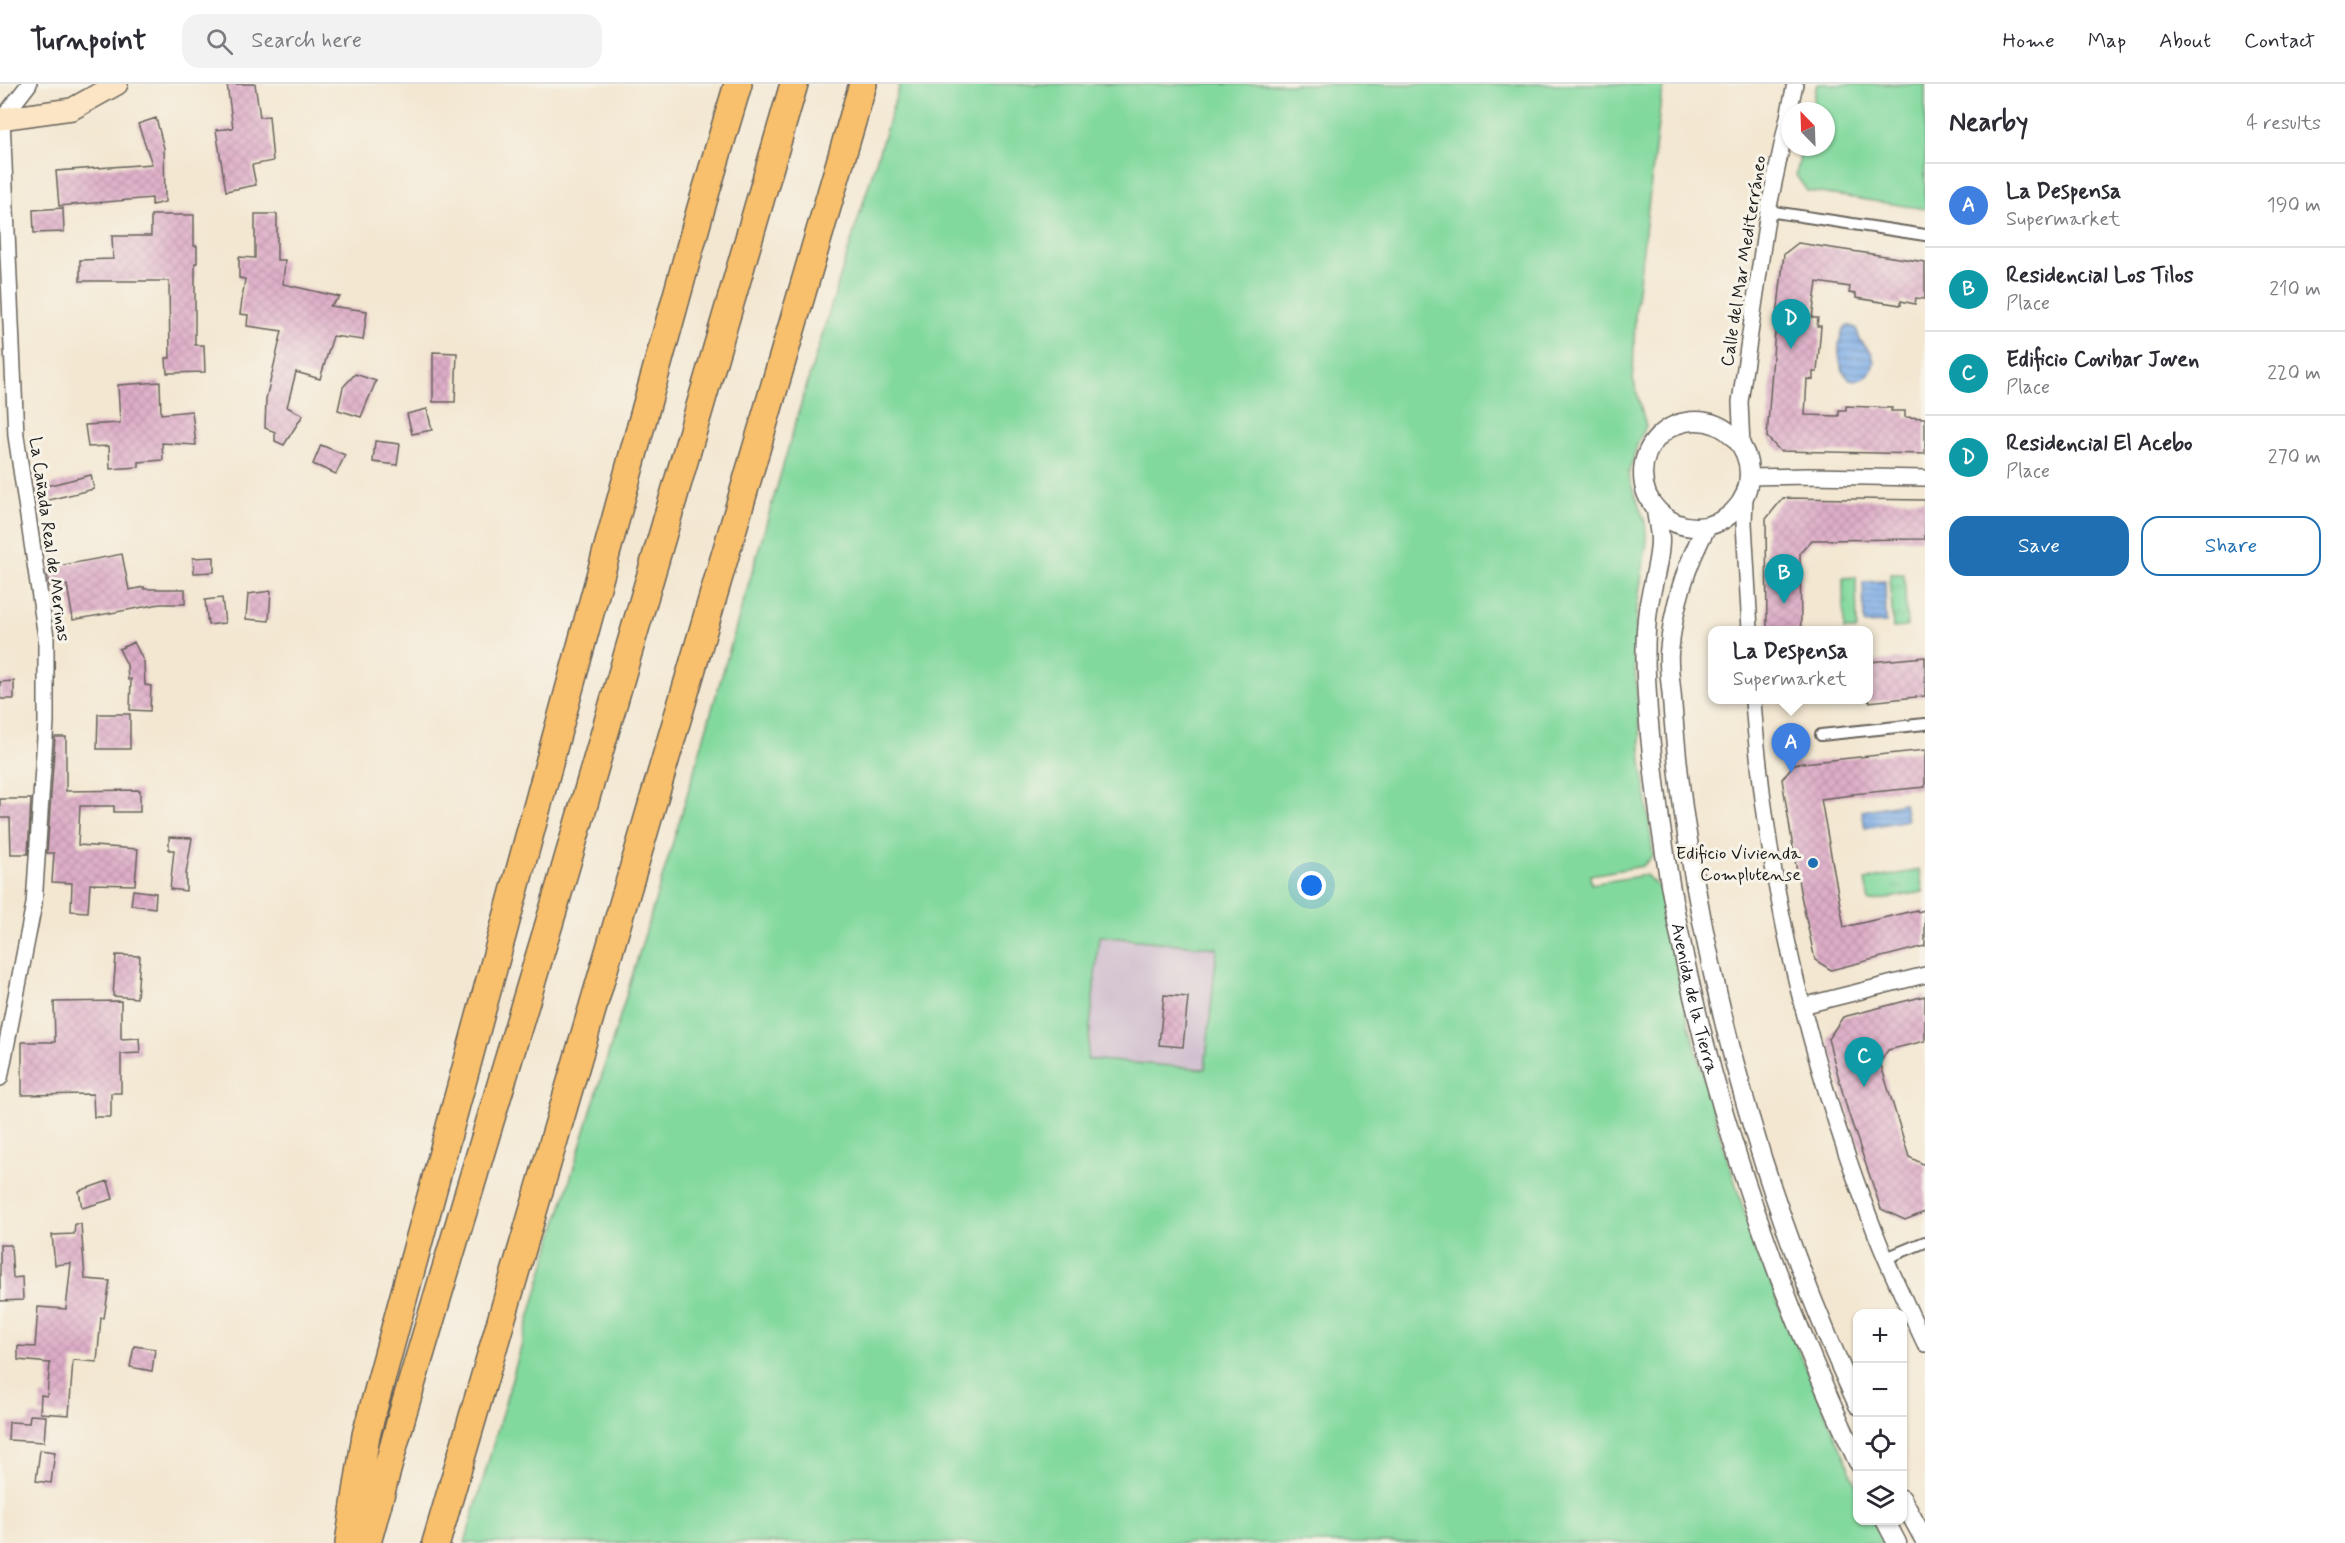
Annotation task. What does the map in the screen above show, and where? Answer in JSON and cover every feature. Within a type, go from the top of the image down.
[{"type":"highway","points":[[349,1543],[366,1435],[657,366],[738,84]]},
{"type":"highway","points":[[367,1543],[406,1401],[552,912],[794,84]]},
{"type":"highway","points":[[436,1543],[863,84]]},
{"type":"main road","points":[[1,119],[72,109],[117,84]]},
{"type":"street","points":[[1,119],[30,84]]},
{"type":"street","name":"Calle del Mar Mediterráneo","points":[[1742,446],[1739,422],[1740,402],[1768,211],[1795,84]]},
{"type":"street","name":"La Cañada Real de Merinas","points":[[0,1078],[34,904],[46,722],[46,637],[16,436],[1,119]]},
{"type":"street","points":[[1768,211],[1925,235]]},
{"type":"street","points":[[1745,496],[1735,510],[1722,521],[1707,526],[1679,525],[1656,510],[1648,498],[1643,484],[1646,455],[1653,442],[1666,429],[1683,422],[1701,421],[1717,424],[1731,433],[1742,446],[1748,461],[1749,477],[1745,496],[1744,523],[1750,626]]},
{"type":"street","points":[[1749,477],[1925,478]]},
{"type":"street","name":"Avenida de la Tierra","points":[[1656,510],[1660,540],[1647,615],[1645,655],[1648,712],[1658,797],[1677,919],[1699,1022],[1754,1211],[1794,1315],[1853,1453]]},
{"type":"street","name":"Avenida de la Tierra","points":[[1707,526],[1685,574],[1673,618],[1669,656],[1681,795],[1691,864],[1721,1016],[1775,1203],[1853,1396]]},
{"type":"street","points":[[1753,704],[1771,862],[1802,1006],[1832,1110],[1886,1258],[1925,1344]]},
{"type":"street","points":[[1821,735],[1925,724]]},
{"type":"street","points":[[1802,1006],[1925,975]]},
{"type":"street","points":[[1886,1258],[1925,1242]]},
{"type":"street","points":[[1907,1508],[1925,1541]]},
{"type":"street","points":[[1887,1525],[1898,1543]]},
{"type":"shaded area","points":[[1099,936],[1217,948],[1206,1069],[1087,1059]]},
{"type":"green space","points":[[900,84],[1665,84],[1661,99],[1635,315],[1633,378],[1646,426],[1638,442],[1628,475],[1645,522],[1647,541],[1636,614],[1635,669],[1642,761],[1653,855],[1643,866],[1590,875],[1591,884],[1646,875],[1660,889],[1689,1024],[1745,1214],[1777,1300],[1853,1477],[1853,1525],[1875,1525],[1884,1543],[465,1543],[549,1249],[680,819],[806,387]],"holes":[[[1099,936],[1217,948],[1205,1069],[1087,1059]]]},
{"type":"green space","points":[[1817,84],[1925,84],[1925,209],[1807,191],[1796,175],[1800,156],[1835,156],[1835,102],[1813,102]]},
{"type":"green space","points":[[1890,574],[1904,574],[1907,627],[1893,628]]},
{"type":"green space","points":[[1856,577],[1857,626],[1844,626],[1843,578]]},
{"type":"green space","points":[[1919,870],[1923,892],[1869,902],[1865,880]]},
{"type":"water","points":[[1848,325],[1856,328],[1860,340],[1871,352],[1874,361],[1869,374],[1859,379],[1850,379],[1845,375],[1840,361],[1839,343]]},
{"type":"water","points":[[1885,581],[1886,623],[1864,624],[1863,582]]},
{"type":"water","points":[[1904,803],[1907,820],[1865,828],[1862,811]]},
{"type":"building","points":[[227,84],[255,84],[260,117],[269,116],[273,161],[252,165],[256,185],[226,191],[216,130],[233,128]]},
{"type":"building","points":[[156,118],[164,148],[165,202],[152,205],[152,198],[59,206],[56,171],[152,164],[138,124]]},
{"type":"building","points":[[63,208],[64,232],[34,233],[33,210]]},
{"type":"building","points":[[255,214],[277,214],[277,260],[285,260],[283,284],[340,297],[330,306],[367,311],[363,340],[333,336],[320,379],[296,372],[287,407],[303,415],[284,445],[275,441],[275,432],[265,428],[266,399],[282,331],[247,326],[248,315],[240,314],[245,279],[239,278],[239,257],[255,258]]},
{"type":"building","points":[[151,215],[194,215],[194,246],[197,246],[195,345],[204,345],[205,372],[167,373],[166,358],[170,358],[169,281],[80,281],[80,260],[113,259],[112,236],[151,236]]},
{"type":"building","points":[[1798,243],[1925,262],[1925,299],[1916,298],[1915,304],[1901,301],[1901,305],[1856,298],[1856,294],[1849,293],[1850,287],[1817,282],[1812,318],[1818,318],[1817,326],[1821,326],[1817,372],[1813,372],[1813,380],[1807,379],[1805,415],[1839,416],[1839,410],[1846,410],[1846,406],[1892,408],[1891,411],[1905,411],[1905,417],[1925,418],[1925,454],[1780,451],[1767,437],[1774,342],[1784,254]]},
{"type":"building","points":[[433,352],[457,353],[455,402],[433,402]]},
{"type":"building","points":[[355,374],[376,381],[361,417],[338,410],[343,387]]},
{"type":"building","points":[[160,382],[161,414],[192,411],[196,445],[162,443],[163,460],[139,462],[139,467],[110,469],[109,446],[88,447],[85,425],[120,423],[118,385]]},
{"type":"building","points":[[427,409],[432,430],[412,434],[407,414]]},
{"type":"building","points":[[375,441],[400,444],[397,465],[373,462]]},
{"type":"building","points":[[321,445],[345,455],[336,474],[313,464]]},
{"type":"building","points":[[91,475],[94,489],[36,503],[34,489]]},
{"type":"building","points":[[1783,498],[1925,500],[1925,539],[1812,540],[1800,553],[1801,626],[1767,626],[1766,519]]},
{"type":"building","points":[[122,554],[129,590],[144,587],[144,589],[185,589],[185,604],[160,604],[73,620],[67,585],[49,587],[47,568]]},
{"type":"building","points":[[214,557],[214,572],[194,573],[193,558]]},
{"type":"building","points":[[271,591],[269,621],[246,619],[248,594]]},
{"type":"building","points":[[222,598],[225,623],[208,625],[205,600]]},
{"type":"building","points":[[134,642],[144,662],[145,685],[151,686],[150,711],[130,710],[131,679],[128,680],[127,665],[119,649]]},
{"type":"building","points":[[1925,657],[1925,696],[1873,702],[1873,662]]},
{"type":"building","points":[[14,681],[14,699],[0,699],[0,682]]},
{"type":"building","points":[[98,714],[130,714],[130,749],[97,749]]},
{"type":"building","points":[[55,737],[66,737],[66,791],[140,790],[140,812],[114,812],[114,806],[80,806],[78,845],[138,849],[135,885],[90,884],[88,912],[71,911],[72,883],[52,882],[54,853],[47,853]]},
{"type":"building","name":"Edificio Vivienda Complutense","points":[[1925,750],[1925,787],[1821,799],[1844,927],[1925,910],[1925,946],[1831,970],[1815,960],[1800,891],[1782,779],[1794,764]]},
{"type":"building","points":[[0,799],[31,799],[28,854],[11,854],[10,818],[0,818]]},
{"type":"building","points":[[169,837],[192,838],[186,874],[186,891],[170,889],[174,850],[169,850]]},
{"type":"building","points":[[133,890],[156,893],[155,908],[131,905]]},
{"type":"building","points":[[116,955],[140,956],[137,998],[113,996]]},
{"type":"building","points":[[1164,995],[1188,997],[1183,1047],[1159,1045]]},
{"type":"building","points":[[1925,996],[1925,1041],[1888,1050],[1880,1062],[1909,1157],[1925,1165],[1925,1212],[1905,1220],[1881,1209],[1848,1112],[1828,1039],[1843,1017]]},
{"type":"building","points":[[121,1001],[121,1039],[139,1038],[140,1053],[121,1054],[121,1093],[111,1093],[111,1117],[94,1117],[93,1094],[22,1095],[22,1042],[55,1042],[54,1002]]},
{"type":"building","points":[[108,1181],[113,1199],[82,1208],[79,1191]]},
{"type":"building","points":[[75,1224],[81,1224],[85,1279],[110,1281],[104,1318],[101,1318],[97,1362],[73,1360],[69,1415],[40,1413],[41,1395],[47,1396],[50,1363],[18,1360],[18,1346],[35,1347],[38,1307],[66,1309],[71,1263],[55,1265],[52,1235],[74,1234]]},
{"type":"building","points":[[0,1245],[11,1245],[13,1278],[22,1277],[23,1300],[0,1301]]},
{"type":"building","points":[[134,1346],[155,1349],[152,1371],[130,1367]]},
{"type":"building","points":[[30,1415],[46,1416],[44,1442],[8,1440],[9,1422],[29,1423]]},
{"type":"building","points":[[40,1450],[55,1452],[51,1483],[36,1481]]},
{"type":"place","name":"Residencial El Acebo","points":[[1791,349]]},
{"type":"place","name":"Residencial Los Tilos","points":[[1784,604]]},
{"type":"place","name":"La Despensa","points":[[1791,773]]},
{"type":"place","name":"Edificio Vivienda Complutense","points":[[1813,863]]},
{"type":"place","name":"Edificio Covibar Joven","points":[[1864,1087]]}]
